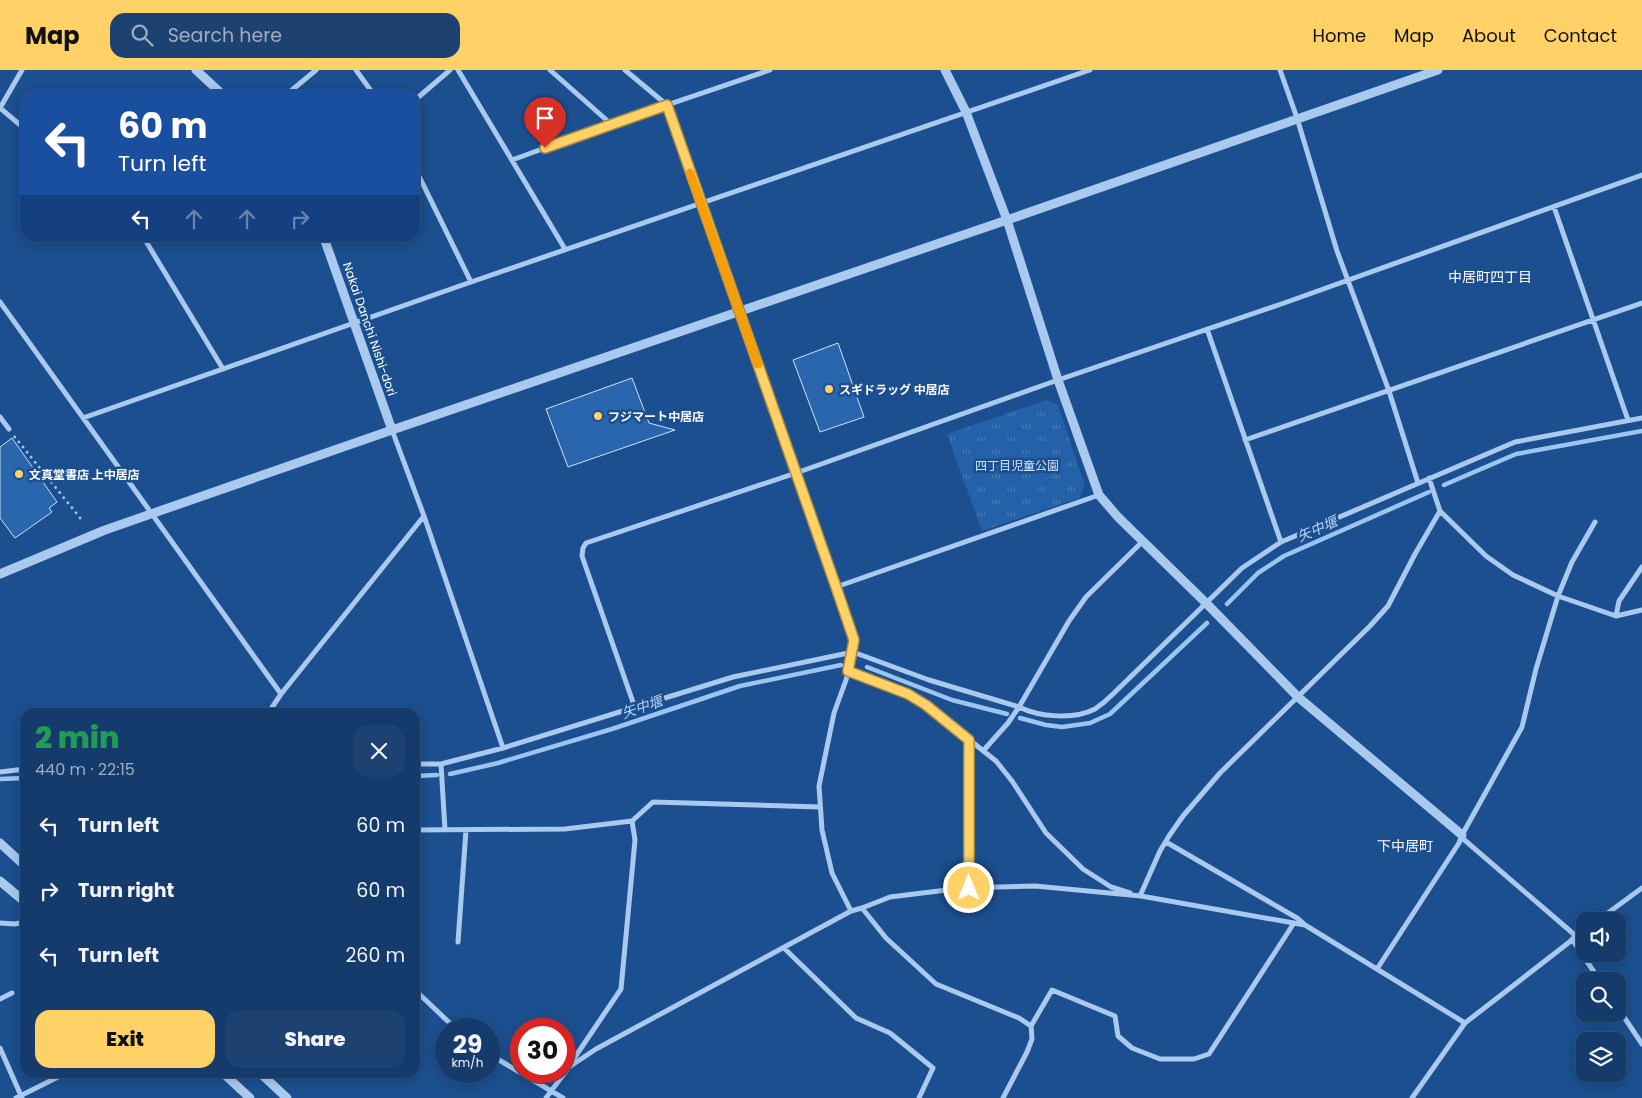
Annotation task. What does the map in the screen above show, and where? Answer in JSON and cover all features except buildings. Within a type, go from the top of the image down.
[{"type":"street","points":[[20,125],[0,108],[22,70]]},
{"type":"street","points":[[196,70],[217,90]]},
{"type":"street","points":[[292,90],[316,70]]},
{"type":"street","points":[[356,70],[370,90]]},
{"type":"street","points":[[420,96],[450,70]]},
{"type":"street","points":[[458,70],[566,249]]},
{"type":"street","points":[[550,70],[610,124]]},
{"type":"street","points":[[625,70],[667,105],[854,640],[848,671],[834,713],[819,786],[822,830],[832,873],[851,911]]},
{"type":"street","points":[[512,160],[610,124],[770,70]]},
{"type":"street","points":[[945,70],[966,112],[1007,220],[1058,380],[1099,494],[1118,517],[1298,697],[1462,836],[1574,938],[1595,972]]},
{"type":"street","points":[[83,418],[566,249],[966,112],[1076,72],[1090,70]]},
{"type":"street","points":[[1280,70],[1297,118],[1347,281],[1389,390],[1418,482]]},
{"type":"street","points":[[0,574],[86,537],[1438,70]]},
{"type":"street","points":[[636,708],[582,556],[586,543],[796,473],[1642,176]]},
{"type":"street","points":[[420,178],[471,282]]},
{"type":"street","points":[[1554,207],[1595,320],[1628,420]]},
{"type":"street","points":[[146,242],[223,369]]},
{"type":"street","name":"Nakai Danchi Nishi-dori","points":[[325,242],[392,430]]},
{"type":"street","points":[[0,302],[281,694]]},
{"type":"street","points":[[1245,440],[1642,303]]},
{"type":"street","points":[[1207,329],[1281,542]]},
{"type":"street","points":[[0,417],[9,429]]},
{"type":"street","points":[[420,764],[441,764],[503,748],[733,677],[853,652],[929,680],[1019,707],[1031,713],[1057,716],[1078,714],[1094,709],[1114,694],[1242,568],[1281,542],[1515,442],[1642,418]]},
{"type":"street","points":[[392,430],[424,516],[503,748]]},
{"type":"street","points":[[1429,478],[1440,511],[1486,556],[1513,575],[1558,596],[1616,616],[1642,610]]},
{"type":"street","points":[[836,587],[1099,494]]},
{"type":"street","points":[[1141,896],[1146,881],[1166,842],[1183,816],[1220,773],[1388,606],[1440,511]]},
{"type":"street","points":[[272,708],[424,516]]},
{"type":"street","points":[[1378,969],[1459,844],[1522,727],[1536,668],[1558,596],[1572,562],[1595,522]]},
{"type":"street","points":[[984,751],[1019,707],[1069,621],[1086,597],[1143,542]]},
{"type":"street","points":[[1616,616],[1620,601],[1642,567]]},
{"type":"street","points":[[848,671],[908,694],[926,705],[996,761],[1046,833],[1084,868],[1111,887],[1141,896]]},
{"type":"street","points":[[969,740],[969,888]]},
{"type":"street","points":[[441,764],[445,830]]},
{"type":"street","points":[[0,772],[20,770]]},
{"type":"street","points":[[420,830],[565,829],[632,821],[653,802],[820,807]]},
{"type":"street","points":[[575,1057],[621,989],[635,840],[632,821]]},
{"type":"street","points":[[458,942],[466,830]]},
{"type":"street","points":[[1166,842],[1297,918],[1304,925],[1465,1023]]},
{"type":"street","points":[[0,843],[20,861]]},
{"type":"street","points":[[0,881],[20,898]]},
{"type":"street","points":[[575,1062],[851,911],[890,898],[969,888],[1035,886],[1141,896],[1304,925]]},
{"type":"street","points":[[1609,912],[1642,888]]},
{"type":"street","points":[[862,908],[886,938],[936,984],[1019,1018],[1030,1026]]},
{"type":"street","points":[[0,923],[20,923]]},
{"type":"street","points":[[1003,1098],[1028,1052],[1032,1039],[1030,1026],[1052,990],[1115,1016],[1118,1036],[1132,1048],[1160,1059],[1194,1060],[1209,1054],[1294,923]]},
{"type":"street","points":[[1412,1098],[1465,1023],[1574,938]]},
{"type":"street","points":[[784,948],[856,1018],[890,1034],[933,1068],[919,1098]]},
{"type":"street","points":[[0,999],[12,992]]},
{"type":"street","points":[[420,995],[444,1018]]},
{"type":"street","points":[[1626,1020],[1642,1044]]},
{"type":"street","points":[[0,1048],[19,1097],[56,1078]]},
{"type":"street","points":[[500,1061],[563,1098]]},
{"type":"street","points":[[228,1078],[250,1098]]},
{"type":"street","points":[[265,1078],[287,1098]]},
{"type":"street","points":[[546,1098],[557,1083]]},
{"type":"path","points":[[9,429],[81,519]]},
{"type":"green space","name":"四丁目児童公園","points":[[1046,400],[1058,405],[1085,486],[1079,498],[982,531],[947,434]]},
{"type":"waterway","name":"矢中堰","points":[[1444,485],[1516,454],[1642,431]]},
{"type":"waterway","name":"矢中堰","points":[[1227,604],[1258,573],[1284,556],[1429,492]]},
{"type":"waterway","name":"矢中堰","points":[[1020,718],[1062,727],[1090,723],[1110,714],[1207,623]]},
{"type":"waterway","name":"矢中堰","points":[[450,774],[498,763],[612,729],[740,686],[841,665]]},
{"type":"waterway","name":"矢中堰","points":[[867,667],[952,700],[1007,714]]},
{"type":"waterway","name":"矢中堰","points":[[420,776],[437,775]]},
{"type":"waterway","name":"矢中堰","points":[[0,779],[20,778]]},
{"type":"slow traffic","points":[[690,173],[758,364]]},
{"type":"place","name":"スギドラッグ 中居店","points":[[829,389]]},
{"type":"place","name":"フジマート中居店","points":[[598,416]]},
{"type":"place","name":"文真堂書店 上中居店","points":[[19,474]]},
{"type":"district","name":"中居町四丁目","points":[[1490,277]]},
{"type":"district","name":"下中居町","points":[[1405,846]]},
{"type":"route","points":[[545,148],[667,105],[854,640],[848,671],[908,694],[926,705],[969,740],[969,888]]}]
